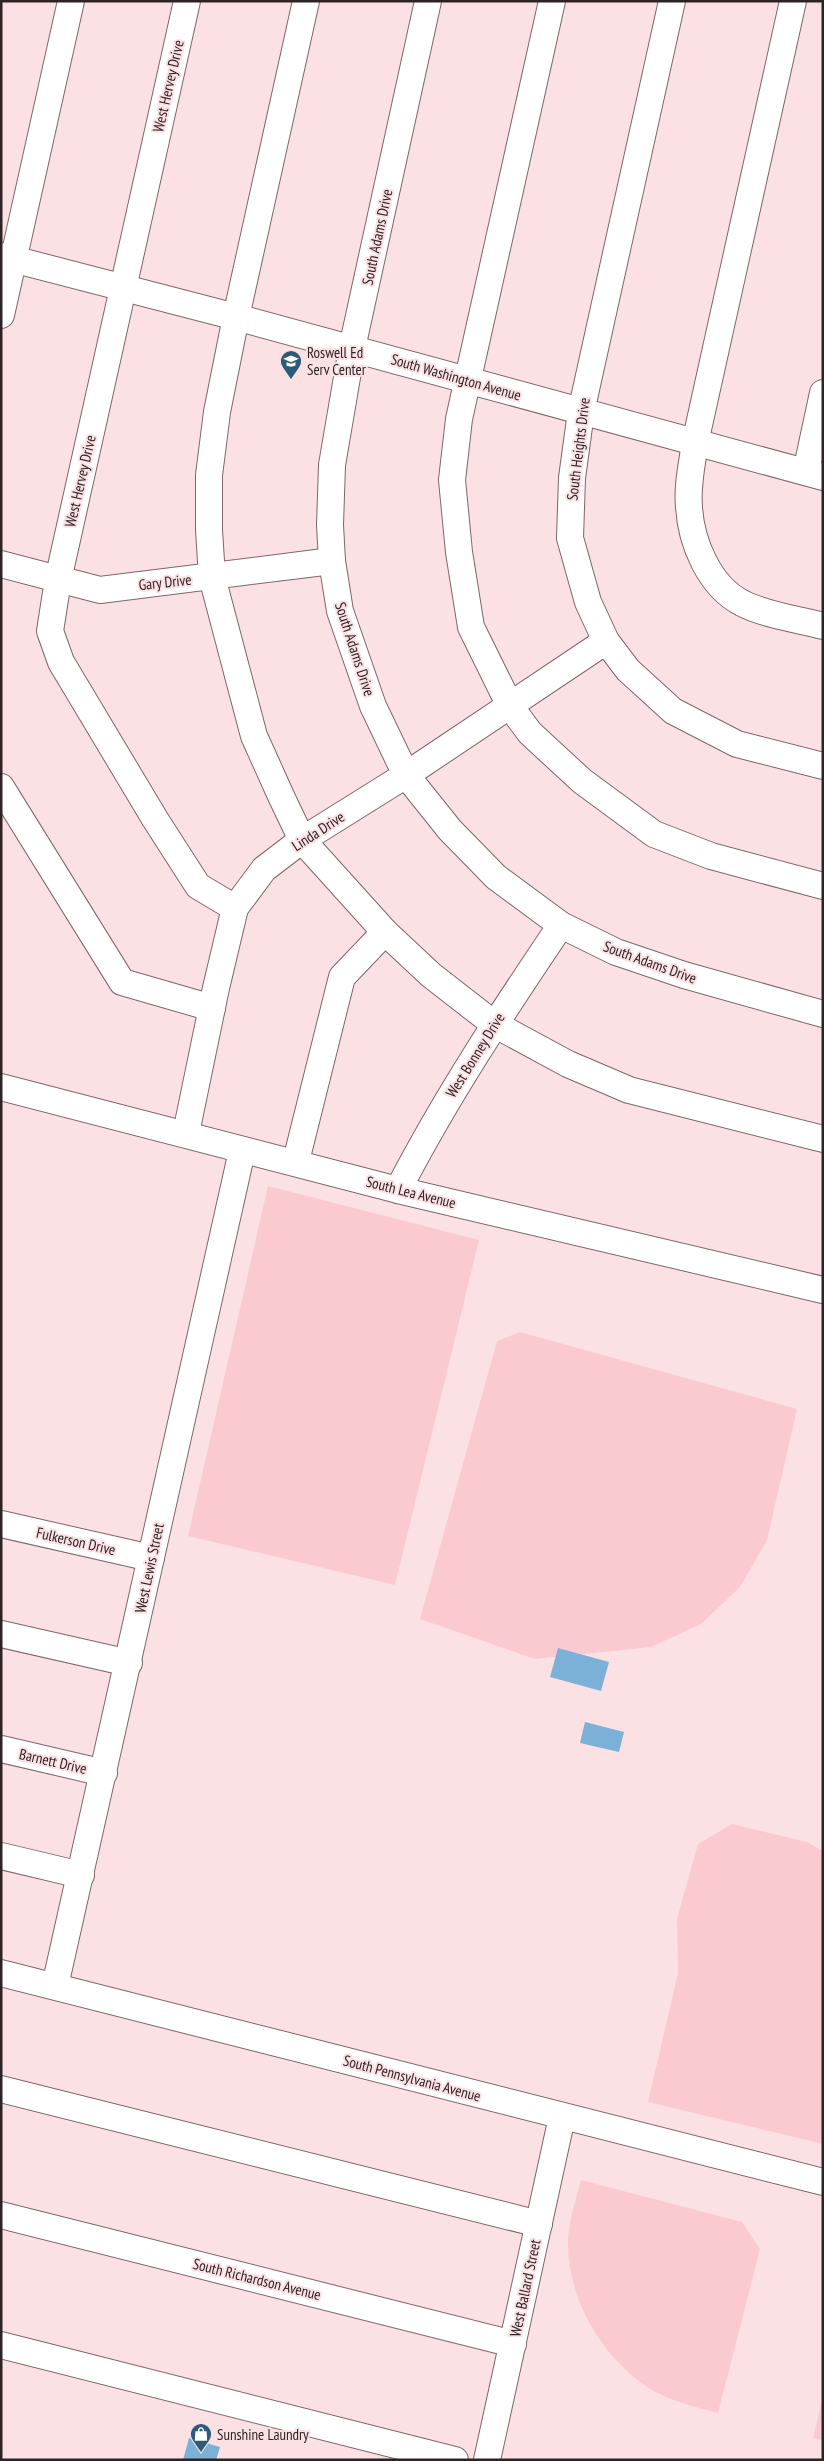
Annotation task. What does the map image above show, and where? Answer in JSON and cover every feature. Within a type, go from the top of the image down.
[{"type":"street","points":[[1,315],[8,258],[71,1]]},
{"type":"street","name":"West Hervey Drive","points":[[187,1],[58,580],[50,630],[61,662],[155,820],[198,886],[235,908]]},
{"type":"street","points":[[306,1],[236,317],[218,412],[209,475],[209,530],[212,577],[254,736],[302,840],[385,932],[431,975],[494,1024],[568,1064],[629,1090],[823,1139]]},
{"type":"street","name":"South Adams Drive","points":[[428,1],[352,348],[332,466],[330,525],[332,561],[340,611],[373,706],[406,775],[450,830],[496,876],[561,925],[616,952],[633,958],[684,975],[823,1014]]},
{"type":"street","points":[[552,1],[469,381],[459,419],[452,480],[459,552],[471,627],[510,706],[530,733],[582,781],[654,834],[711,856],[823,886]]},
{"type":"street","name":"South Heights Drive","points":[[672,1],[581,412],[572,478],[570,538],[588,602],[606,641],[628,670],[672,711],[738,744],[823,766]]},
{"type":"street","points":[[793,1],[695,443],[689,478],[689,508],[695,539],[707,568],[722,587],[742,603],[823,626]]},
{"type":"street","name":"South Washington Avenue","points":[[8,258],[352,348],[814,475]]},
{"type":"street","points":[[814,475],[823,393]]},
{"type":"street","name":"Gary Drive","points":[[1,564],[100,590],[332,561]]},
{"type":"street","name":"Linda Drive","points":[[186,1133],[235,908],[264,869],[302,840],[406,775],[606,641]]},
{"type":"street","points":[[1,787],[122,982],[212,1008]]},
{"type":"street","name":"West Bonney Drive","points":[[398,1190],[431,1126],[494,1024],[561,925]]},
{"type":"street","points":[[296,1161],[342,977],[385,932]]},
{"type":"street","name":"South Lea Avenue","points":[[1,1088],[186,1133],[242,1151],[296,1161],[398,1190],[823,1290]]},
{"type":"street","name":"West Lewis Street","points":[[55,1986],[129,1663],[242,1151]]},
{"type":"street","name":"Fulkerson Drive","points":[[1,1524],[151,1558]]},
{"type":"street","points":[[1,1634],[26,1638],[129,1663]]},
{"type":"street","name":"Barnett Drive","points":[[1,1749],[104,1773]]},
{"type":"street","points":[[1,1856],[81,1875]]},
{"type":"street","name":"South Pennsylvania Avenue","points":[[1,1973],[823,2182]]},
{"type":"street","points":[[1,2089],[539,2224]]},
{"type":"street","name":"West Ballard Street","points":[[487,2460],[562,2117]]},
{"type":"street","name":"South Richardson Avenue","points":[[1,2215],[513,2344]]},
{"type":"street","points":[[1,2345],[454,2460]]},
{"type":"shaded area","points":[[268,1186],[479,1240],[395,1585],[188,1536]]},
{"type":"shaded area","points":[[520,1332],[797,1409],[767,1540],[740,1587],[701,1624],[651,1647],[535,1659],[420,1619],[497,1341]]},
{"type":"shaded area","points":[[732,1824],[807,1842],[823,1851],[823,2144],[648,2102],[678,1973],[677,1919],[698,1844]]},
{"type":"shaded area","points":[[581,2180],[742,2222],[760,2249],[718,2413],[687,2405],[649,2388],[610,2354],[598,2337],[579,2300],[569,2261],[568,2240],[571,2217]]},
{"type":"shaded area","points":[[823,2397],[823,2440],[813,2438]]},
{"type":"building","points":[[558,1648],[609,1662],[601,1691],[550,1677]]},
{"type":"building","points":[[585,1722],[624,1732],[619,1752],[580,1743]]},
{"type":"building","name":"Sunshine Laundry","points":[[189,2438],[220,2447],[216,2460],[183,2460]]},
{"type":"place","name":"Roswell Ed Serv Center","points":[[291,380]]},
{"type":"place","name":"Sunshine Laundry","points":[[201,2453]]}]
